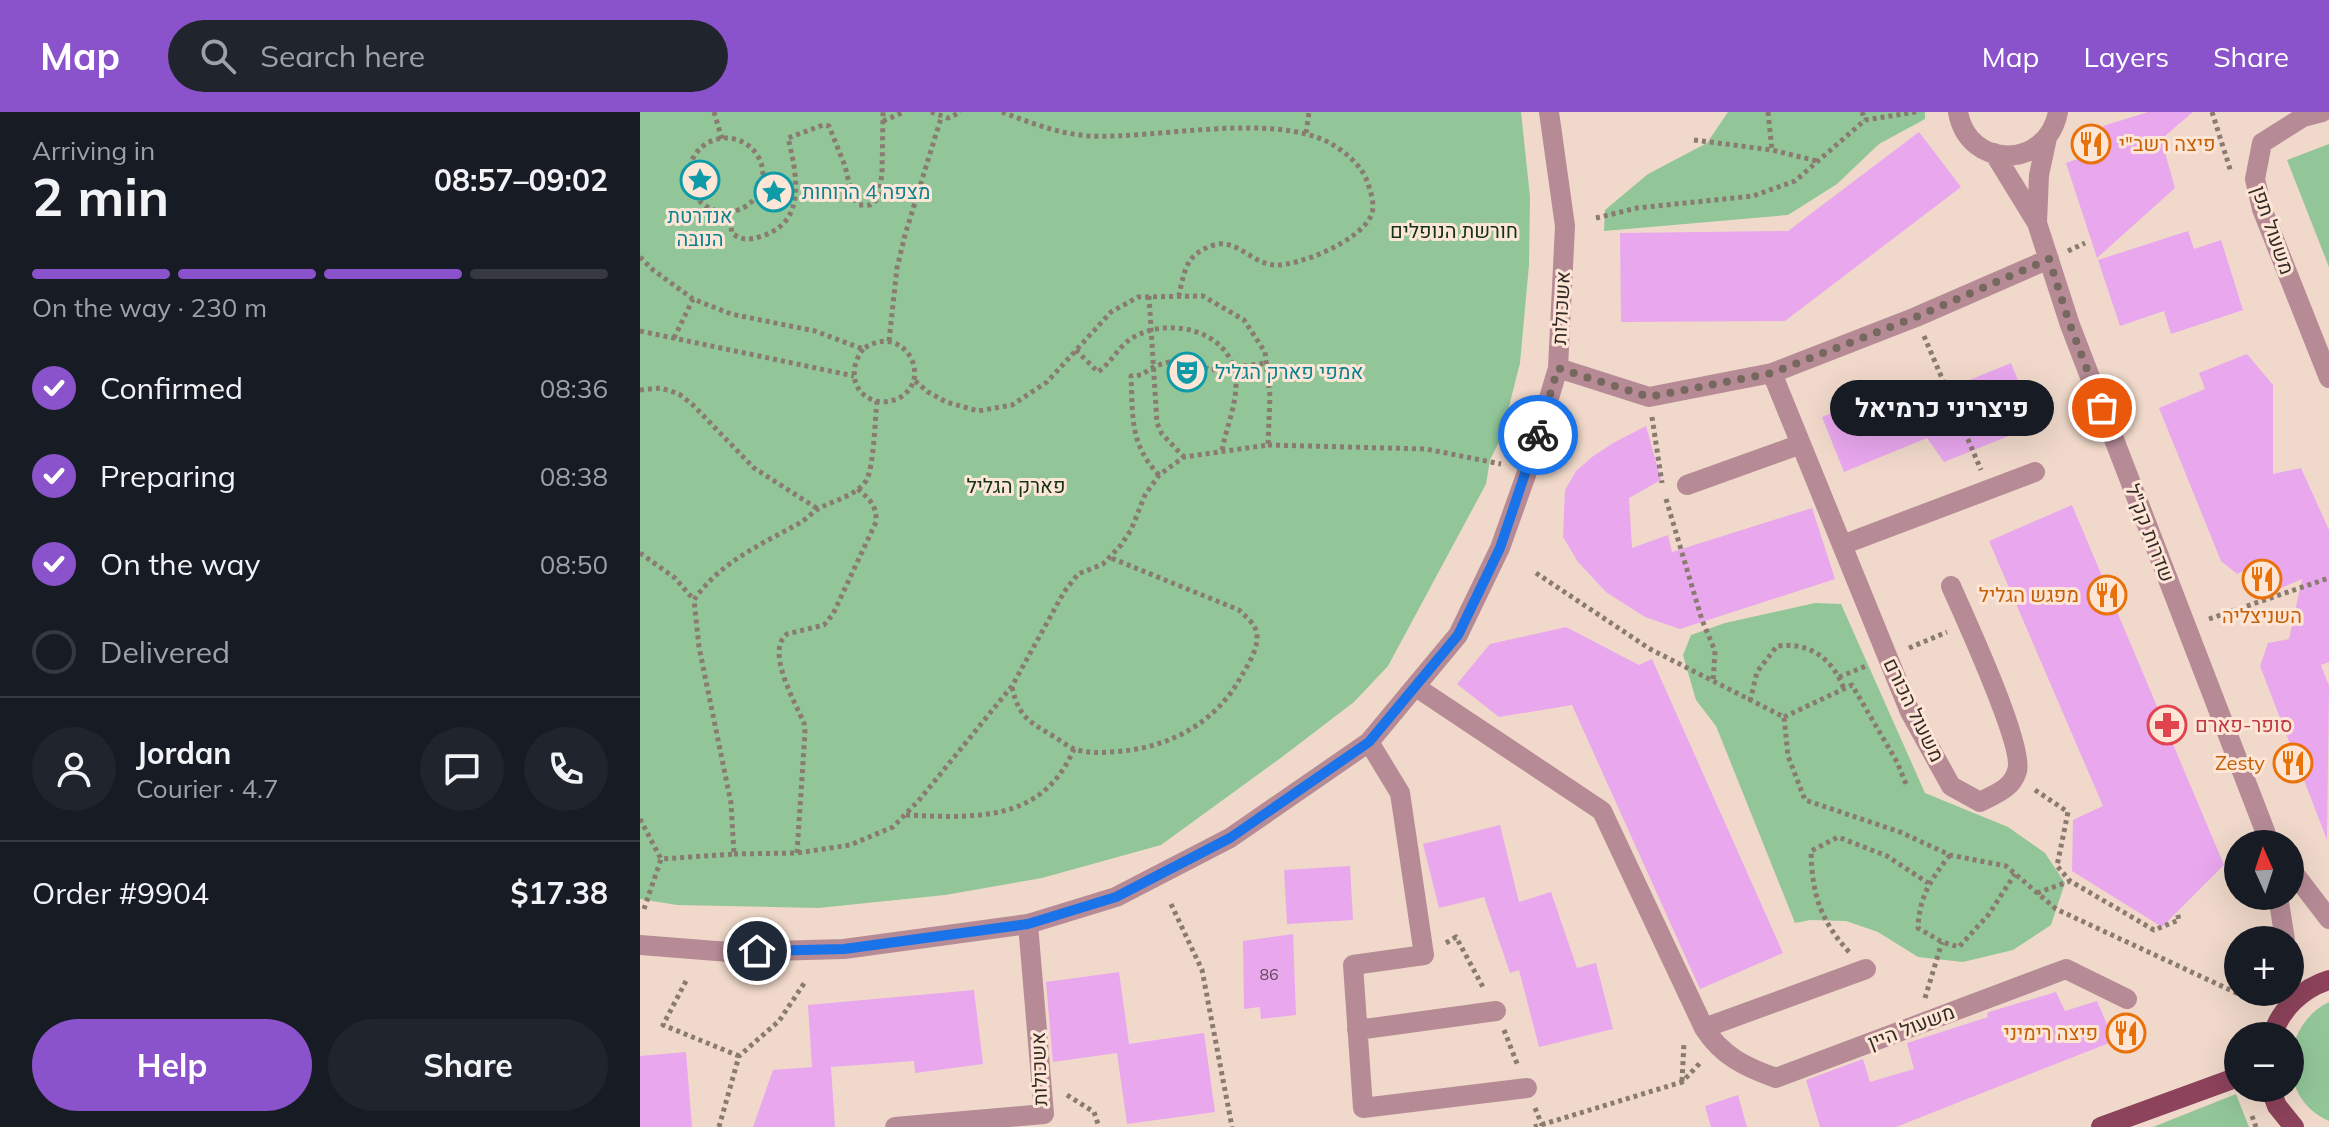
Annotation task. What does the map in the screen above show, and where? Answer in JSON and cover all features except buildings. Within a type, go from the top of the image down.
[{"type":"main road","points":[[2304,992],[2329,980]]},
{"type":"main road","points":[[2101,1127],[2224,1082]]},
{"type":"main road","points":[[2275,1102],[2294,1127]]},
{"type":"street","name":"אשכולות","points":[[640,945],[729,952],[844,949],[1028,924],[1116,897],[1230,838],[1369,742],[1458,635],[1500,548],[1558,368],[1565,226],[1549,112]]},
{"type":"street","points":[[1958,112],[1963,130],[1973,143],[1994,153],[2013,156],[2026,153],[2058,122]]},
{"type":"street","name":"משעול תפן","points":[[2322,112],[2303,117],[2262,143],[2255,179],[2262,209],[2329,378]]},
{"type":"street","points":[[2037,223],[2039,175],[2058,122]]},
{"type":"street","points":[[1994,153],[2037,223]]},
{"type":"street","name":"שדרות קק\"ל","points":[[2037,223],[2070,325],[2265,830]]},
{"type":"street","points":[[1558,368],[1649,397],[1772,373],[1916,317],[2049,259]]},
{"type":"street","name":"משעול הכורם","points":[[1772,373],[1910,712],[1951,786],[1980,802],[2008,788],[2014,776]]},
{"type":"street","points":[[1687,485],[1801,444]]},
{"type":"street","points":[[1842,545],[2035,472]]},
{"type":"street","points":[[1951,586],[2014,741],[2018,770],[2014,776]]},
{"type":"street","name":"משעול היין","points":[[1416,687],[1602,811],[1704,1028],[1731,1059],[1776,1078],[2066,969],[2127,999]]},
{"type":"street","points":[[1369,742],[1400,793],[1424,955],[1353,965],[1363,1108],[1527,1088]]},
{"type":"street","points":[[2304,886],[2329,919]]},
{"type":"street","name":"אשכולות","points":[[895,1127],[1044,1114],[1028,924]]},
{"type":"street","points":[[1704,1028],[1866,969]]},
{"type":"street","points":[[1357,1030],[1496,1011]]},
{"type":"path","points":[[714,112],[722,139]]},
{"type":"path","points":[[728,212],[732,233],[739,239],[750,240],[767,235],[787,222],[794,207],[797,182],[788,138],[823,125],[829,126],[845,166],[852,195],[859,205],[870,205],[878,199],[882,174],[883,112]]},
{"type":"path","points":[[882,121],[904,112]]},
{"type":"path","points":[[931,112],[941,118],[955,117],[961,112]]},
{"type":"path","points":[[1002,112],[1045,128],[1090,136],[1255,127],[1299,130],[1329,142],[1354,160],[1367,179],[1373,201],[1371,216],[1339,245],[1279,265],[1250,257],[1225,243],[1202,250],[1186,265],[1179,295]]},
{"type":"path","points":[[1306,133],[1309,112]]},
{"type":"path","points":[[1768,112],[1772,150]]},
{"type":"path","points":[[1862,112],[1865,120]]},
{"type":"path","points":[[1596,218],[1637,208],[1753,196],[1795,181],[1865,120],[1916,112]]},
{"type":"path","points":[[889,341],[897,268],[941,118]]},
{"type":"path","points":[[722,139],[739,141],[749,147],[762,167],[763,179],[752,201],[743,208],[728,212],[707,207],[698,200],[688,177],[695,154],[703,146],[722,139]]},
{"type":"path","points":[[1694,140],[1772,150],[1818,161]]},
{"type":"path","points":[[640,257],[693,299],[731,314],[815,331],[863,349]]},
{"type":"path","points":[[1149,296],[1157,423],[1162,434],[1184,457]]},
{"type":"path","points":[[914,380],[946,402],[978,411],[1012,405],[1047,382],[1111,312],[1138,297],[1203,296],[1244,320],[1265,352],[1270,396],[1268,445]]},
{"type":"path","points":[[674,338],[693,299]]},
{"type":"path","points":[[1916,317],[1990,489]]},
{"type":"path","points":[[1076,350],[1098,372],[1129,339],[1152,329],[1184,328],[1206,334],[1227,355],[1236,383],[1222,450]]},
{"type":"path","points":[[640,331],[854,376]]},
{"type":"path","points":[[889,341],[905,348],[915,371],[914,380],[903,395],[895,400],[877,401],[859,389],[854,366],[863,349],[871,343],[889,341]]},
{"type":"path","points":[[1159,475],[1143,459],[1134,429],[1131,376],[1141,375],[1155,366],[1195,362],[1210,370],[1268,363]]},
{"type":"path","points":[[640,390],[661,388],[679,394],[754,468],[818,509]]},
{"type":"path","points":[[1649,397],[1664,495],[1702,620],[1715,651],[1713,682]]},
{"type":"path","points":[[694,600],[708,581],[722,570],[818,509],[848,497],[867,480],[874,444],[877,401]]},
{"type":"path","points":[[661,859],[797,853],[850,845],[893,827],[1012,686],[1064,592],[1078,574],[1111,558],[1131,530],[1145,495],[1159,475],[1184,457],[1268,445],[1426,449],[1501,464]]},
{"type":"path","points":[[1664,495],[1687,485]]},
{"type":"path","points":[[797,853],[805,732],[779,664],[778,648],[787,634],[824,625],[833,614],[876,522],[877,510],[857,488]]},
{"type":"path","points":[[640,553],[668,572],[694,600],[699,647],[731,803],[734,854]]},
{"type":"path","points":[[1012,686],[1016,706],[1023,716],[1074,749],[1087,752],[1122,751],[1156,745],[1186,734],[1208,718],[1236,686],[1252,658],[1257,637],[1255,627],[1239,610],[1111,558]]},
{"type":"path","points":[[1536,573],[1650,649],[1784,717]]},
{"type":"path","points":[[2187,628],[2329,578]]},
{"type":"path","points":[[1888,658],[1966,623]]},
{"type":"path","points":[[1750,701],[1757,672],[1777,646],[1794,644],[1821,655],[1836,670],[1844,689]]},
{"type":"path","points":[[1784,717],[1852,685],[1897,762],[1906,784]]},
{"type":"path","points":[[1784,717],[1788,756],[1805,800],[1900,832],[1950,855],[2006,866],[2056,909],[2224,987]]},
{"type":"path","points":[[905,815],[950,817],[997,814],[1017,809],[1048,788],[1066,766],[1074,749]]},
{"type":"path","points":[[2014,776],[2068,812],[2057,866],[2070,881],[2154,930],[2179,920],[2177,912]]},
{"type":"path","points":[[640,819],[661,859],[644,909]]},
{"type":"path","points":[[1866,969],[1831,932],[1812,881],[1811,851],[1838,837],[1887,856],[1928,883]]},
{"type":"path","points":[[1950,855],[1928,883],[1919,908],[1918,928],[1942,942],[1959,947],[1989,914],[2015,874]]},
{"type":"path","points":[[2037,893],[2070,881]]},
{"type":"path","points":[[1171,904],[1202,970],[1232,1127]]},
{"type":"path","points":[[2135,919],[2140,913]]},
{"type":"path","points":[[1917,1025],[1942,942]]},
{"type":"path","points":[[686,981],[663,1025],[739,1056]]},
{"type":"path","points":[[719,1127],[739,1056],[779,1021],[805,982]]},
{"type":"path","points":[[1534,1127],[1682,1082],[1701,1063]]},
{"type":"path","points":[[1094,1112],[1099,1127]]},
{"type":"green space","name":"פארק הגליל","points":[[640,112],[1521,112],[1530,197],[1529,265],[1520,363],[1501,438],[1490,460],[1486,484],[1388,666],[1354,702],[1161,845],[1042,878],[945,895],[818,908],[677,905],[640,899]]},
{"type":"green space","points":[[1728,112],[1925,112],[1925,119],[1879,144],[1837,184],[1788,215],[1604,231],[1605,210],[1648,174],[1707,143]]},
{"type":"green space","points":[[2329,144],[2329,267],[2287,160]]},
{"type":"green space","points":[[1815,603],[1841,604],[1925,793],[2008,827],[2045,853],[2065,883],[2051,925],[2013,950],[1963,962],[1918,957],[1878,932],[1846,921],[1810,920],[1795,923],[1716,726],[1696,700],[1683,655],[1691,635],[1725,623]]},
{"type":"green space","points":[[2329,1002],[2329,1121],[2312,1111],[2304,1101],[2304,1024],[2313,1013]]},
{"type":"green space","points":[[2224,1099],[2224,1102],[2239,1102],[2249,1127],[2153,1127]]},
{"type":"way so far","points":[[1538,435],[1558,368],[1649,397],[1772,373],[1916,317],[2049,259],[2102,408]]},
{"type":"place","name":"פיצה רשב\"י","points":[[2091,144]]},
{"type":"place","name":"אנדרטת הנובה","points":[[700,180]]},
{"type":"place","name":"מצפה 4 הרוחות","points":[[774,192]]},
{"type":"place","name":"אמפי פארק הגליל","points":[[1187,372]]},
{"type":"place","name":"פיצריני כרמיאל","points":[[2102,408]]},
{"type":"place","name":"השניצליה","points":[[2262,579]]},
{"type":"place","name":"מפגש הגליל","points":[[2107,595]]},
{"type":"place","name":"סופר-פארם","points":[[2167,725]]},
{"type":"place","name":"Zesty","points":[[2293,763]]},
{"type":"place","name":"פיצה רימיני","points":[[2126,1033]]},
{"type":"route","points":[[757,951],[844,949],[1028,924],[1116,897],[1230,838],[1369,742],[1458,635],[1500,548],[1538,435]]},
{"type":"park label","name":"חורשת הנופלים","points":[[1454,231]]}]
